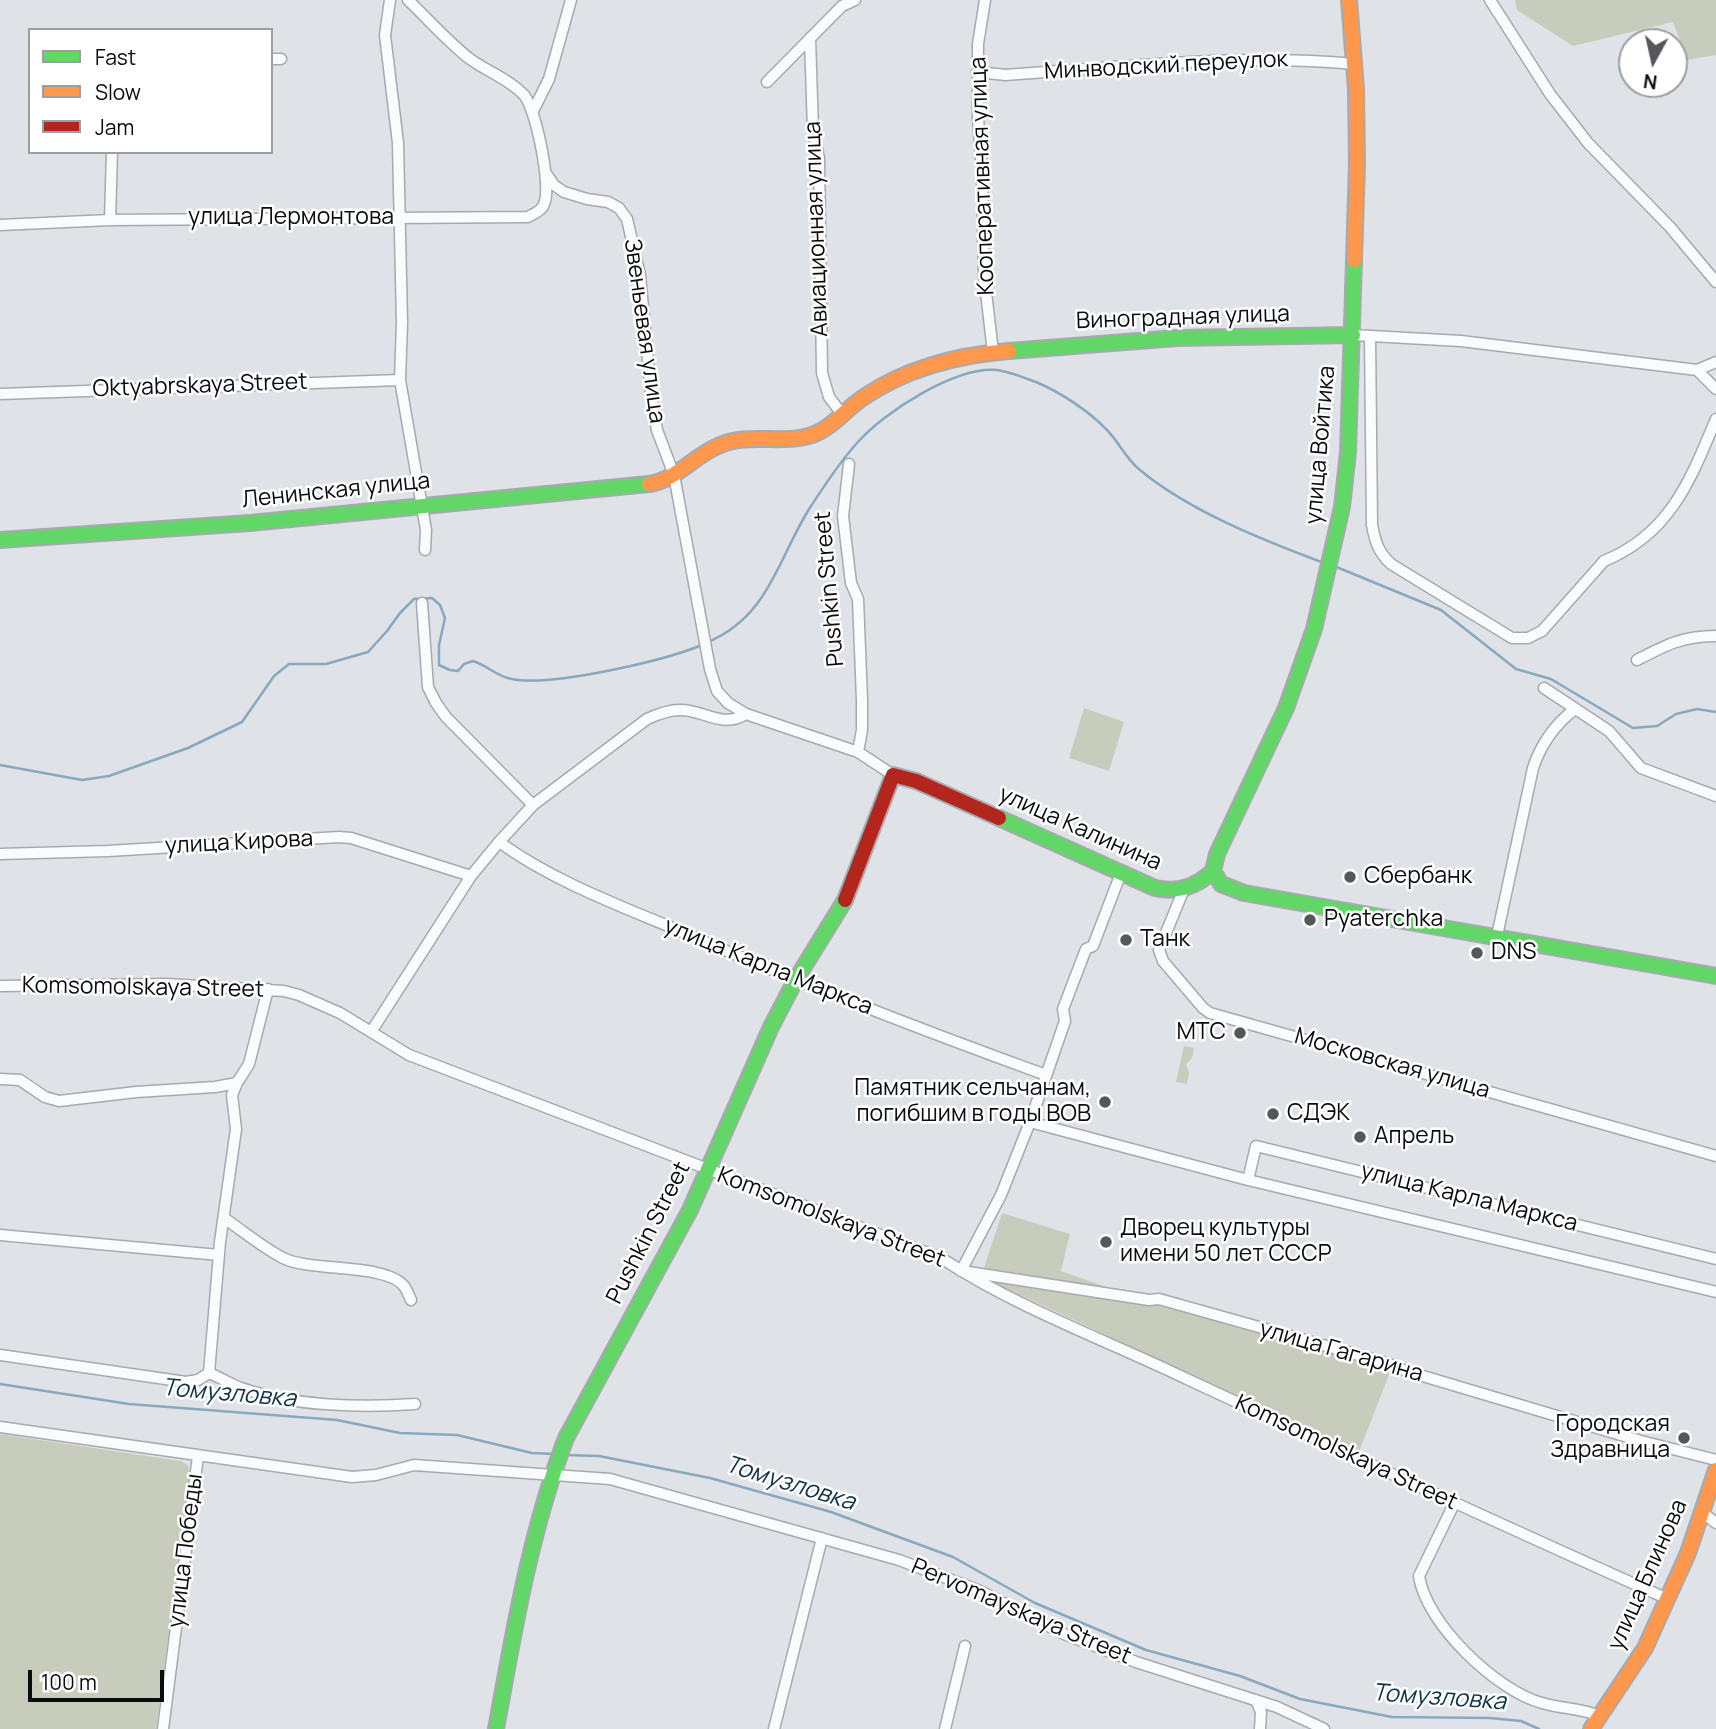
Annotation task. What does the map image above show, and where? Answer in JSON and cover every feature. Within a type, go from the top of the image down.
[{"type":"main road","name":"улица Войтика","points":[[1213,872],[1217,854],[1286,708],[1314,629],[1339,524],[1348,452],[1353,335],[1357,117],[1349,0]]},
{"type":"main road","name":"Виноградная улица","points":[[674,475],[697,456],[721,444],[748,439],[801,438],[816,434],[865,396],[905,375],[950,358],[993,352],[1177,338],[1353,335]]},
{"type":"main road","name":"Ленинская улица","points":[[0,540],[250,523],[631,487],[655,483],[674,475]]},
{"type":"main road","name":"улица Калинина","points":[[894,775],[916,781],[1162,890],[1170,892],[1184,889],[1202,882],[1213,872]]},
{"type":"main road","name":"Pushkin Street","points":[[496,1729],[530,1556],[551,1473],[566,1438],[690,1210],[748,1075],[795,981],[845,899],[894,775]]},
{"type":"main road","points":[[1213,872],[1216,881],[1224,888],[1244,893],[1716,976]]},
{"type":"main road","name":"улица Блинова","points":[[1591,1729],[1645,1648],[1688,1553],[1716,1470]]},
{"type":"street","points":[[390,0],[384,35],[398,143],[402,323],[400,380],[426,530],[425,550]]},
{"type":"street","points":[[408,0],[471,60],[525,96],[533,111],[545,172]]},
{"type":"street","points":[[533,111],[549,79],[571,0]]},
{"type":"street","points":[[767,82],[842,6],[855,0]]},
{"type":"street","name":"Кооперативная улица","points":[[985,0],[977,72],[984,275],[993,352]]},
{"type":"street","points":[[1490,0],[1550,94],[1588,143],[1670,227],[1716,282]]},
{"type":"street","name":"Авиационная улица","points":[[810,38],[813,130],[819,158],[822,373],[829,397],[842,414]]},
{"type":"street","name":"Минводский переулок","points":[[977,72],[1006,75],[1244,60],[1306,59],[1354,64]]},
{"type":"street","points":[[110,220],[112,154]]},
{"type":"street","name":"улица Лермонтова","points":[[0,225],[110,220],[528,217],[540,210],[545,203],[545,172]]},
{"type":"street","name":"Звеньевая улица","points":[[545,172],[554,185],[564,192],[587,200],[608,202],[619,208],[627,219],[640,275],[657,430],[674,475],[708,657]]},
{"type":"street","name":"Виноградная улица","points":[[1353,335],[1461,341],[1697,370]]},
{"type":"street","points":[[1370,336],[1372,524],[1381,555],[1391,564],[1511,638],[1528,638],[1542,631],[1604,561],[1641,539],[1671,511],[1684,490],[1716,419]]},
{"type":"street","points":[[1716,362],[1697,370],[1716,388]]},
{"type":"street","name":"Oktyabrskaya Street","points":[[0,394],[400,380]]},
{"type":"street","name":"Pushkin Street","points":[[849,464],[843,516],[851,583],[858,599],[862,730],[858,752]]},
{"type":"street","points":[[422,603],[428,687],[436,704],[533,805]]},
{"type":"street","points":[[1637,660],[1675,641],[1692,636],[1716,636]]},
{"type":"street","name":"улица Калинина","points":[[708,657],[718,691],[728,703],[746,714],[858,752],[882,770],[894,775]]},
{"type":"street","points":[[1544,688],[1609,731],[1641,768],[1716,796]]},
{"type":"street","points":[[1497,936],[1533,768],[1540,748],[1564,717],[1575,709]]},
{"type":"street","points":[[371,1032],[471,876],[533,805],[647,719],[665,712],[694,712],[727,721],[737,720],[746,714]]},
{"type":"street","name":"улица Кирова","points":[[0,854],[107,851],[339,837],[351,838],[471,876]]},
{"type":"street","name":"улица Карла Маркса","points":[[499,842],[517,855],[578,887],[795,981],[1046,1075]]},
{"type":"street","points":[[961,1271],[1000,1195],[1030,1122],[1065,1021],[1063,1009],[1086,949],[1093,946],[1121,873]]},
{"type":"street","name":"Московская улица","points":[[1184,889],[1159,950],[1163,961],[1210,1013],[1716,1156]]},
{"type":"street","name":"Komsomolskaya Street","points":[[0,986],[167,984],[268,989],[299,995],[340,1013],[409,1055],[942,1258],[1020,1304],[1140,1356],[1454,1504],[1668,1599]]},
{"type":"street","points":[[209,1373],[219,1255],[234,1158],[236,1129],[232,1095],[249,1064],[268,989]]},
{"type":"street","points":[[0,1079],[20,1080],[45,1097],[59,1101],[237,1083]]},
{"type":"street","name":"улица Карла Маркса","points":[[1030,1122],[1248,1180],[1716,1292]]},
{"type":"street","name":"улица Карла Маркса","points":[[1248,1180],[1256,1146],[1716,1259]]},
{"type":"street","points":[[224,1218],[284,1258],[301,1263],[374,1272],[396,1279],[404,1286],[411,1300]]},
{"type":"street","points":[[0,1235],[219,1255]]},
{"type":"street","name":"улица Гагарина","points":[[961,1271],[1149,1300],[1159,1299],[1379,1361],[1641,1441],[1716,1460]]},
{"type":"street","points":[[0,1355],[186,1382],[198,1380],[209,1373]]},
{"type":"street","points":[[209,1373],[243,1389],[300,1401],[367,1407],[415,1404]]},
{"type":"street","name":"улица Победы","points":[[0,1427],[352,1477],[376,1475],[414,1465],[551,1473]]},
{"type":"street","name":"улица Победы","points":[[163,1729],[198,1457]]},
{"type":"street","name":"Pervomayskaya Street","points":[[551,1473],[610,1479],[899,1560],[978,1590],[1064,1634],[1136,1662],[1277,1707],[1324,1729]]},
{"type":"street","points":[[1454,1504],[1419,1576],[1427,1600],[1445,1628],[1474,1661],[1519,1693],[1542,1703],[1585,1709],[1600,1716]]},
{"type":"street","points":[[1702,1512],[1716,1523]]},
{"type":"street","points":[[774,1729],[822,1538]]},
{"type":"street","points":[[945,1729],[965,1646]]},
{"type":"street","points":[[1256,1700],[1261,1712],[1260,1729]]},
{"type":"green space","points":[[1515,0],[1716,0],[1716,55],[1688,60],[1688,28],[1675,28],[1673,22],[1648,28],[1618,28],[1618,35],[1573,46],[1517,10]]},
{"type":"green space","points":[[1084,708],[1124,722],[1109,771],[1069,758]]},
{"type":"green space","points":[[1184,1046],[1194,1048],[1192,1058],[1186,1064],[1189,1073],[1187,1084],[1176,1082]]},
{"type":"green space","points":[[1002,1213],[1070,1234],[1061,1271],[1154,1304],[1386,1366],[1390,1372],[1359,1452],[981,1277]]},
{"type":"green space","points":[[0,1434],[181,1461],[188,1465],[190,1475],[156,1729],[0,1729]]},
{"type":"waterway","points":[[708,642],[729,631],[746,617],[759,601],[811,506],[858,442],[902,405],[941,384],[979,371],[1006,372],[1055,391],[1092,416],[1135,466],[1181,499],[1253,535],[1324,563]]},
{"type":"waterway","points":[[1334,566],[1441,610],[1516,669],[1551,679],[1633,728],[1657,726],[1676,714],[1697,709],[1716,712]]},
{"type":"waterway","points":[[0,765],[82,780],[109,776],[188,748],[242,722],[274,676],[289,664],[326,664],[368,652],[414,599],[432,598],[440,605],[445,618],[439,645],[439,665],[450,670],[458,671],[464,664],[473,661],[507,678],[553,679],[635,665],[702,645]]},
{"type":"waterway","name":"Томузловка","points":[[0,1384],[129,1404],[337,1420],[400,1433],[457,1435],[532,1453],[555,1454]]},
{"type":"waterway","name":"Томузловка","points":[[565,1455],[599,1456],[710,1478],[831,1512],[953,1557],[1035,1603],[1146,1650],[1240,1676],[1300,1699],[1392,1717],[1490,1718],[1521,1721],[1539,1729]]},
{"type":"traffic: fast","points":[[1213,871],[1217,854],[1286,708],[1314,629],[1342,507],[1348,452],[1354,260]]},
{"type":"traffic: fast","points":[[1009,351],[1177,338],[1353,335]]},
{"type":"traffic: fast","points":[[0,540],[250,523],[649,484]]},
{"type":"traffic: fast","points":[[999,818],[1155,888],[1171,890],[1186,887],[1213,871]]},
{"type":"traffic: fast","points":[[1213,871],[1221,884],[1244,893],[1716,976]]},
{"type":"traffic: fast","points":[[496,1729],[533,1545],[553,1473],[566,1438],[690,1210],[771,1027],[795,981],[845,900]]},
{"type":"traffic: slow","points":[[1349,0],[1356,89],[1354,260]]},
{"type":"traffic: slow","points":[[649,484],[668,478],[709,450],[729,442],[812,435],[880,387],[915,371],[952,360],[1009,351]]},
{"type":"traffic: slow","points":[[1591,1729],[1645,1648],[1688,1553],[1716,1470]]},
{"type":"traffic: jam","points":[[845,900],[893,775],[916,781],[999,818]]},
{"type":"place","name":"Сбербанк","points":[[1350,877]]},
{"type":"place","name":"Pyaterchka","points":[[1310,920]]},
{"type":"place","name":"Танк","points":[[1126,940]]},
{"type":"place","name":"DNS","points":[[1477,953]]},
{"type":"place","name":"МТС","points":[[1240,1033]]},
{"type":"place","name":"Памятник сельчанам, погибшим в годы ВОВ","points":[[1105,1102]]},
{"type":"place","name":"СДЭК","points":[[1273,1114]]},
{"type":"place","name":"Апрель","points":[[1360,1137]]},
{"type":"place","name":"Дворец культуры имени 50 лет СССР","points":[[1106,1242]]},
{"type":"place","name":"Городская Здравница","points":[[1684,1438]]}]
